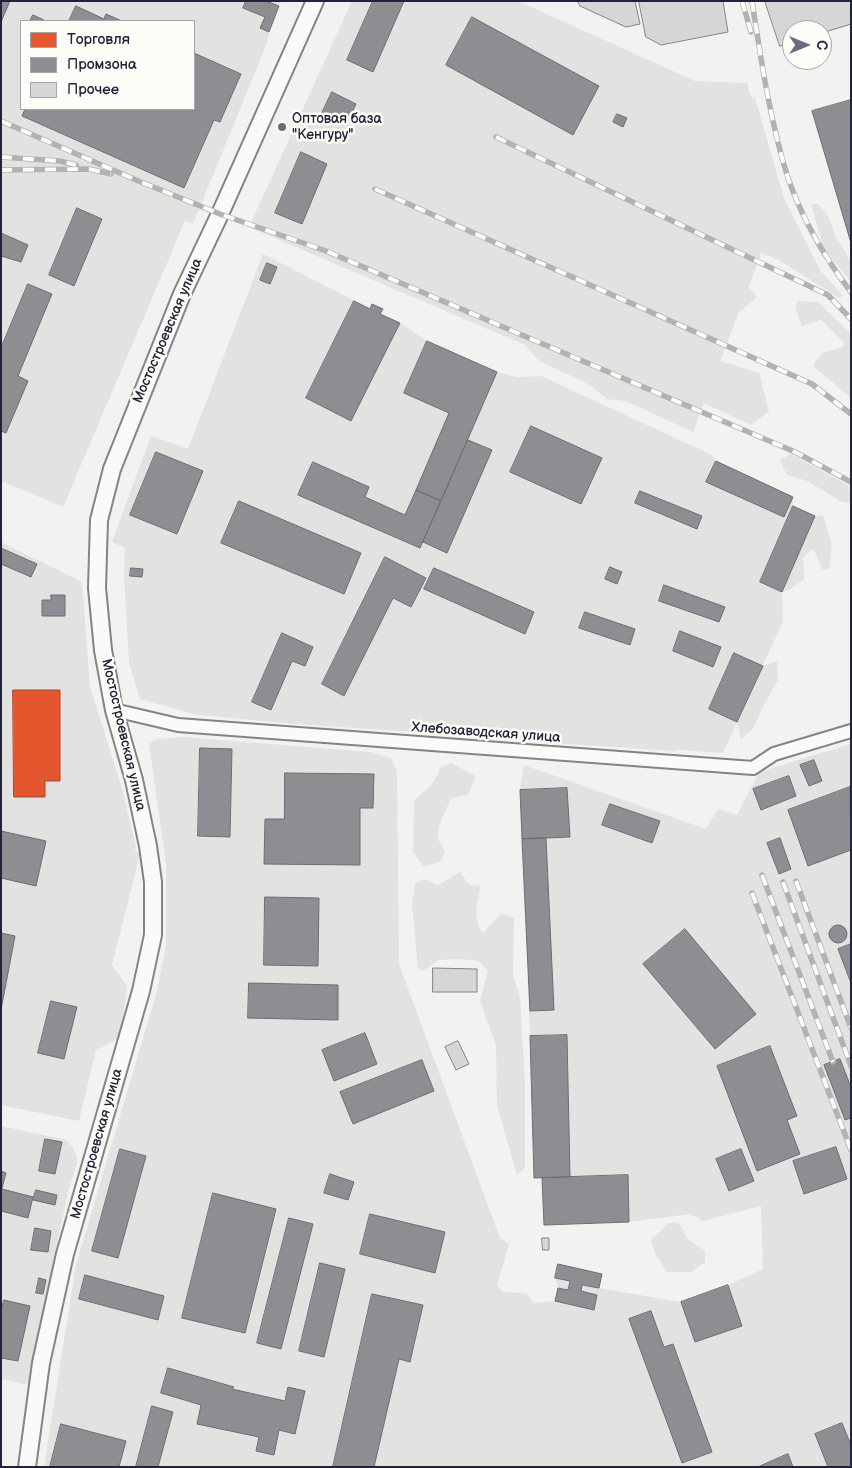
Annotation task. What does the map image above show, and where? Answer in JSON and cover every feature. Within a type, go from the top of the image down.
[{"type":"main road","name":"Мостостроевская улица","points":[[27,1467],[41,1363],[65,1254],[141,992],[153,935],[152,882],[148,846],[134,780],[114,710],[102,650],[97,588],[99,520],[112,469],[182,294],[220,214],[314,1]]},
{"type":"street","name":"Хлебозаводская улица","points":[[114,710],[178,725],[753,768],[774,754],[851,731]]},
{"type":"shaded area","points":[[1,1],[281,1],[269,32],[267,43],[193,224],[185,221],[63,507],[1,481]]},
{"type":"shaded area","points":[[352,1],[518,1],[695,81],[747,83],[780,204],[693,432],[539,361],[525,345],[249,227]]},
{"type":"shaded area","points":[[746,95],[755,98],[784,198],[820,270],[843,296],[839,298],[779,260],[749,248],[752,215],[763,185],[743,122]]},
{"type":"shaded area","points":[[512,154],[650,225],[669,228],[693,238],[712,258],[724,256],[757,297],[723,326],[709,322],[703,315],[723,285],[716,267],[696,258],[662,233],[637,232],[520,181],[511,171],[508,159]]},
{"type":"shaded area","points":[[811,204],[818,204],[828,216],[835,235],[851,262],[851,282],[824,249]]},
{"type":"shaded area","points":[[263,254],[369,308],[372,304],[383,309],[381,314],[400,323],[427,341],[497,372],[517,377],[541,376],[712,455],[716,461],[793,497],[793,506],[815,516],[782,592],[783,621],[723,753],[296,724],[198,715],[140,699],[129,663],[124,574],[125,548],[112,542],[151,436],[188,449]]},
{"type":"shaded area","points":[[797,301],[818,302],[851,334],[851,398],[813,366],[822,353],[843,347],[844,343],[821,320],[802,326],[796,310]]},
{"type":"shaded area","points":[[702,355],[759,373],[769,411],[751,425],[691,397]]},
{"type":"shaded area","points":[[554,358],[564,358],[653,395],[653,398],[643,396],[633,402],[607,399],[591,386],[561,367]]},
{"type":"shaded area","points":[[791,454],[849,486],[851,503],[842,502],[807,481],[787,475],[780,460]]},
{"type":"shaded area","points":[[823,515],[832,545],[829,569],[823,570],[813,548],[803,558],[804,579],[789,590],[782,592],[815,516]]},
{"type":"shaded area","points":[[1,542],[82,582],[90,687],[121,785],[136,846],[73,1110],[1,1096]]},
{"type":"shaded area","points":[[777,661],[778,680],[753,729],[741,739],[737,722],[763,666]]},
{"type":"shaded area","points":[[537,716],[542,716],[552,738],[572,735],[592,739],[613,731],[650,730],[665,736],[682,737],[687,746],[675,751],[534,742],[532,729]]},
{"type":"shaded area","points":[[184,737],[370,752],[391,758],[397,771],[399,964],[500,1238],[509,1244],[497,1285],[502,1291],[527,1294],[534,1303],[555,1301],[558,1288],[555,1278],[558,1264],[602,1274],[599,1288],[681,1302],[728,1285],[763,1269],[761,1206],[703,1221],[690,1214],[629,1222],[544,1225],[530,1036],[520,790],[524,765],[706,829],[718,809],[737,815],[759,772],[851,744],[851,1467],[44,1467],[76,1265],[157,991],[166,945],[166,864],[149,744],[156,739]]},
{"type":"shaded area","points":[[451,763],[476,776],[468,795],[451,798],[439,826],[438,839],[445,851],[441,861],[424,867],[413,851],[414,801],[434,782],[440,768]]},
{"type":"shaded area","points":[[124,844],[140,854],[112,965],[127,986],[120,1038],[96,1050],[79,1121],[1,1105],[1,1064],[3,1064],[11,1082],[38,1075],[57,1094],[73,1084],[73,1076],[64,1059],[77,1007],[103,954],[108,850]]},
{"type":"shaded area","points":[[460,872],[469,885],[481,886],[476,916],[483,933],[502,913],[514,918],[513,975],[520,997],[525,1083],[525,1168],[517,1175],[497,1105],[496,1045],[480,1001],[488,970],[478,961],[461,959],[438,960],[423,971],[418,969],[412,905],[415,884],[424,879],[438,885]]},
{"type":"shaded area","points":[[1,1126],[67,1140],[78,1160],[68,1192],[44,1305],[34,1380],[24,1384],[1,1379]]},
{"type":"shaded area","points":[[669,1223],[679,1223],[688,1239],[705,1251],[705,1262],[691,1272],[667,1272],[655,1253],[651,1240]]},
{"type":"shaded area","points":[[408,1429],[419,1429],[430,1444],[427,1467],[402,1467],[402,1449]]},
{"type":"building: Торговля","points":[[13,690],[60,690],[60,781],[45,781],[45,797],[14,797]]},
{"type":"building: Промзона","points":[[1,1],[10,1],[1,22]]},
{"type":"building: Промзона","points":[[246,1],[266,1],[279,6],[269,32],[260,28],[265,17],[243,8]]},
{"type":"building: Промзона","points":[[373,1],[404,1],[373,72],[347,60]]},
{"type":"building: Промзона","points":[[76,6],[104,19],[106,14],[120,20],[69,20]]},
{"type":"building: Промзона","points":[[33,15],[44,20],[30,20]]},
{"type":"building: Промзона","points":[[472,17],[599,86],[573,135],[446,65]]},
{"type":"building: Промзона","points":[[195,53],[241,74],[220,122],[214,120],[184,188],[22,116],[25,110],[195,110]]},
{"type":"building: Промзона","points":[[332,92],[356,104],[346,125],[322,113]]},
{"type":"building: Промзона","points":[[851,100],[851,243],[812,111]]},
{"type":"building: Промзона","points":[[617,114],[627,118],[623,127],[613,122]]},
{"type":"building: Промзона","points":[[301,152],[327,164],[302,224],[275,213]]},
{"type":"building: Промзона","points":[[77,208],[102,219],[74,286],[49,275]]},
{"type":"building: Промзона","points":[[1,233],[28,245],[21,262],[1,256]]},
{"type":"building: Промзона","points":[[267,263],[277,267],[270,284],[260,280]]},
{"type":"building: Промзона","points":[[28,284],[52,294],[18,376],[28,381],[6,433],[1,431],[1,348]]},
{"type":"building: Промзона","points":[[354,301],[370,309],[372,304],[383,309],[380,314],[400,323],[351,421],[306,398]]},
{"type":"building: Промзона","points":[[427,341],[497,372],[441,501],[416,490],[449,413],[404,393]]},
{"type":"building: Промзона","points":[[531,426],[602,458],[581,504],[510,472]]},
{"type":"building: Промзона","points":[[468,440],[492,450],[447,553],[423,542]]},
{"type":"building: Промзона","points":[[156,452],[203,471],[177,534],[130,515]]},
{"type":"building: Промзона","points":[[716,461],[793,497],[784,517],[706,482]]},
{"type":"building: Промзона","points":[[313,462],[369,487],[365,497],[405,515],[416,490],[441,501],[420,548],[298,495]]},
{"type":"building: Промзона","points":[[640,491],[702,516],[697,529],[635,503]]},
{"type":"building: Промзона","points":[[239,501],[361,553],[344,594],[221,543]]},
{"type":"building: Промзона","points":[[793,506],[815,516],[782,592],[760,582]]},
{"type":"building: Промзона","points":[[1,548],[37,564],[31,577],[1,564]]},
{"type":"building: Промзона","points":[[385,557],[426,578],[411,607],[393,598],[344,696],[322,684]]},
{"type":"building: Промзона","points":[[610,567],[622,572],[617,584],[605,579]]},
{"type":"building: Промзона","points":[[131,568],[143,569],[142,577],[130,576]]},
{"type":"building: Промзона","points":[[434,568],[534,612],[525,634],[424,589]]},
{"type":"building: Промзона","points":[[664,585],[725,607],[719,622],[659,601]]},
{"type":"building: Промзона","points":[[51,595],[65,595],[65,616],[42,616],[42,600],[51,600]]},
{"type":"building: Промзона","points":[[585,612],[635,629],[630,645],[579,628]]},
{"type":"building: Промзона","points":[[680,631],[721,647],[713,667],[673,651]]},
{"type":"building: Промзона","points":[[282,633],[313,647],[305,666],[292,661],[271,710],[252,702]]},
{"type":"building: Промзона","points":[[734,653],[763,666],[737,722],[709,709]]},
{"type":"building: Промзона","points":[[200,748],[232,749],[230,837],[198,836]]},
{"type":"building: Промзона","points":[[814,760],[822,781],[809,786],[800,765]]},
{"type":"building: Промзона","points":[[285,773],[374,774],[373,808],[360,808],[360,865],[264,864],[265,819],[284,819]]},
{"type":"building: Промзона","points":[[789,776],[796,796],[761,810],[753,789]]},
{"type":"building: Промзона","points":[[850,787],[851,850],[808,866],[788,810]]},
{"type":"building: Промзона","points":[[567,788],[570,837],[522,839],[520,790]]},
{"type":"building: Промзона","points":[[610,804],[660,821],[652,843],[602,825]]},
{"type":"building: Промзона","points":[[1,831],[46,841],[36,886],[1,878]]},
{"type":"building: Промзона","points":[[546,838],[554,1010],[530,1011],[522,839]]},
{"type":"building: Промзона","points":[[780,838],[791,869],[779,874],[767,843]]},
{"type":"building: Промзона","points":[[265,897],[319,898],[318,966],[264,965]]},
{"type":"building: Промзона","points":[[838,925],[844,928],[847,934],[844,940],[838,943],[832,940],[829,934],[832,928]]},
{"type":"building: Промзона","points":[[685,929],[756,1014],[715,1049],[643,964]]},
{"type":"building: Промзона","points":[[1,933],[15,936],[1,1010]]},
{"type":"building: Промзона","points":[[851,944],[851,983],[838,949]]},
{"type":"building: Промзона","points":[[249,983],[338,985],[338,1020],[248,1018]]},
{"type":"building: Промзона","points":[[51,1001],[77,1007],[64,1059],[38,1053]]},
{"type":"building: Промзона","points":[[365,1033],[377,1064],[334,1081],[322,1050]]},
{"type":"building: Промзона","points":[[567,1035],[570,1177],[534,1178],[530,1036]]},
{"type":"building: Промзона","points":[[770,1046],[797,1116],[787,1120],[800,1154],[757,1171],[717,1066]]},
{"type":"building: Промзона","points":[[840,1059],[851,1087],[851,1118],[845,1120],[824,1065]]},
{"type":"building: Промзона","points":[[422,1060],[434,1091],[353,1124],[340,1092]]},
{"type":"building: Промзона","points":[[45,1139],[62,1142],[55,1174],[39,1171]]},
{"type":"building: Промзона","points":[[836,1147],[847,1179],[804,1194],[793,1161]]},
{"type":"building: Промзона","points":[[120,1149],[146,1156],[118,1258],[92,1251]]},
{"type":"building: Промзона","points":[[741,1149],[754,1181],[729,1191],[716,1159]]},
{"type":"building: Промзона","points":[[1,1171],[6,1173],[1,1192]]},
{"type":"building: Промзона","points":[[330,1174],[354,1182],[348,1200],[324,1193]]},
{"type":"building: Промзона","points":[[628,1175],[629,1222],[544,1225],[542,1178]]},
{"type":"building: Промзона","points":[[2,1189],[33,1197],[28,1218],[1,1211]]},
{"type":"building: Промзона","points":[[36,1190],[57,1195],[55,1205],[33,1200]]},
{"type":"building: Промзона","points":[[213,1193],[276,1209],[245,1333],[182,1318]]},
{"type":"building: Промзона","points":[[370,1214],[445,1232],[435,1273],[360,1254]]},
{"type":"building: Промзона","points":[[289,1218],[313,1224],[281,1349],[257,1343]]},
{"type":"building: Промзона","points":[[35,1228],[51,1231],[48,1252],[31,1250]]},
{"type":"building: Промзона","points":[[320,1263],[345,1269],[324,1357],[299,1351]]},
{"type":"building: Промзона","points":[[558,1264],[602,1274],[599,1288],[582,1285],[581,1291],[597,1295],[594,1310],[555,1301],[558,1288],[568,1290],[570,1281],[555,1278]]},
{"type":"building: Промзона","points":[[85,1275],[164,1296],[158,1320],[79,1299]]},
{"type":"building: Промзона","points":[[39,1278],[46,1280],[43,1294],[36,1293]]},
{"type":"building: Промзона","points":[[728,1285],[742,1326],[695,1342],[681,1302]]},
{"type":"building: Промзона","points":[[372,1294],[423,1305],[410,1362],[399,1359],[374,1467],[333,1467]]},
{"type":"building: Промзона","points":[[4,1300],[30,1306],[18,1361],[1,1358],[1,1312]]},
{"type":"building: Промзона","points":[[651,1311],[664,1347],[673,1344],[712,1452],[682,1463],[629,1319]]},
{"type":"building: Промзона","points":[[168,1368],[234,1387],[232,1389],[285,1401],[288,1387],[305,1391],[295,1434],[279,1430],[274,1455],[256,1451],[259,1437],[197,1424],[201,1405],[161,1393]]},
{"type":"building: Промзона","points":[[152,1406],[173,1412],[158,1467],[136,1467]]},
{"type":"building: Промзона","points":[[842,1423],[851,1445],[851,1467],[828,1467],[815,1434]]},
{"type":"building: Промзона","points":[[61,1424],[126,1441],[119,1467],[50,1467]]},
{"type":"building: Промзона","points":[[788,1454],[793,1467],[758,1467]]},
{"type":"building: Прочее","points":[[578,1],[635,1],[640,24],[626,27],[580,6]]},
{"type":"building: Прочее","points":[[639,1],[723,1],[728,32],[661,45],[646,37]]},
{"type":"building: Прочее","points":[[765,1],[851,1],[851,24],[832,30],[832,20],[782,20],[782,45],[780,46]]},
{"type":"building: Прочее","points":[[433,968],[477,969],[477,992],[433,992]]},
{"type":"building: Прочее","points":[[458,1041],[469,1064],[456,1070],[445,1047]]},
{"type":"building: Прочее","points":[[542,1238],[549,1238],[549,1250],[543,1250]]},
{"type":"railway","points":[[742,1],[751,32]]},
{"type":"railway","points":[[752,1],[771,113],[788,178],[800,208],[815,237],[851,292]]},
{"type":"railway","points":[[1,121],[136,180],[220,214],[326,251],[795,452],[851,482]]},
{"type":"railway","points":[[496,137],[828,295],[851,319]]},
{"type":"railway","points":[[1,157],[60,161],[76,165]]},
{"type":"railway","points":[[1,170],[89,169],[111,174]]},
{"type":"railway","points":[[375,189],[812,384],[851,414]]},
{"type":"railway","points":[[762,875],[833,1062]]},
{"type":"railway","points":[[796,881],[851,1028]]},
{"type":"railway","points":[[783,882],[851,1066]]},
{"type":"railway","points":[[752,893],[851,1150]]},
{"type":"place","name":"Оптовая база \"Кенгуру\"","points":[[282,127]]}]
